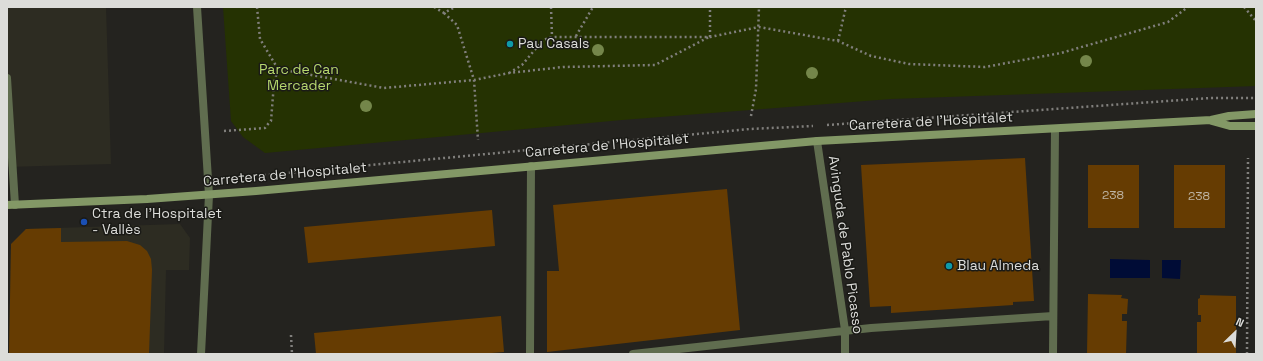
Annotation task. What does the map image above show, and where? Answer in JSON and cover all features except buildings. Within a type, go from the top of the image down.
[{"type":"main road","name":"Carretera de l'Hospitalet","points":[[11,205],[84,203],[209,195],[817,140],[1211,120],[1229,116],[1256,114]]},
{"type":"main road","name":"Carretera de l'Hospitalet","points":[[1211,120],[1230,126],[1255,126]]},
{"type":"street","points":[[197,7],[209,195],[201,354]]},
{"type":"street","points":[[7,78],[11,205]]},
{"type":"street","points":[[1053,354],[1055,129]]},
{"type":"street","name":"Avinguda de Pablo Picasso","points":[[817,140],[845,330],[845,354]]},
{"type":"street","points":[[530,354],[531,166]]},
{"type":"street","points":[[633,354],[845,330],[1053,316]]},
{"type":"path","points":[[224,131],[265,128],[270,121],[274,83],[278,70],[260,40],[257,7]]},
{"type":"path","points":[[434,7],[444,13],[457,26],[474,80],[478,140]]},
{"type":"path","points":[[444,13],[455,7]]},
{"type":"path","points":[[551,7],[552,37]]},
{"type":"path","points":[[576,36],[593,7]]},
{"type":"path","points":[[710,7],[710,37]]},
{"type":"path","points":[[751,116],[756,89],[759,7]]},
{"type":"path","points":[[838,41],[846,7]]},
{"type":"path","points":[[509,73],[522,65],[543,40],[552,37],[710,37],[759,26],[838,41],[871,56],[909,64],[985,66],[1069,51],[1168,22],[1188,7]]},
{"type":"path","points":[[1244,7],[1256,21]]},
{"type":"path","points":[[278,70],[384,88],[474,80],[509,73],[563,68],[655,65],[710,37]]},
{"type":"path","points":[[1224,97],[1256,98]]},
{"type":"path","points":[[1247,354],[1248,158]]},
{"type":"path","points":[[291,335],[292,354]]},
{"type":"shaded area","points":[[7,7],[106,7],[111,164],[7,167]]},
{"type":"shaded area","points":[[180,224],[190,238],[189,270],[166,270],[164,354],[9,354],[11,244],[26,229]]},
{"type":"green space","name":"Parc de Can Mercader","points":[[223,7],[1256,7],[1256,86],[891,99],[622,120],[265,153],[243,137],[231,121]]},
{"type":"water","points":[[1110,259],[1150,260],[1150,278],[1110,278]]},
{"type":"water","points":[[1162,260],[1181,260],[1180,279],[1162,278]]},
{"type":"place","name":"Pau Casals","points":[[510,44]]},
{"type":"place","name":"Ctra de l'Hospitalet - Vallès","points":[[84,222]]},
{"type":"place","name":"Blau Almeda","points":[[949,266]]}]
